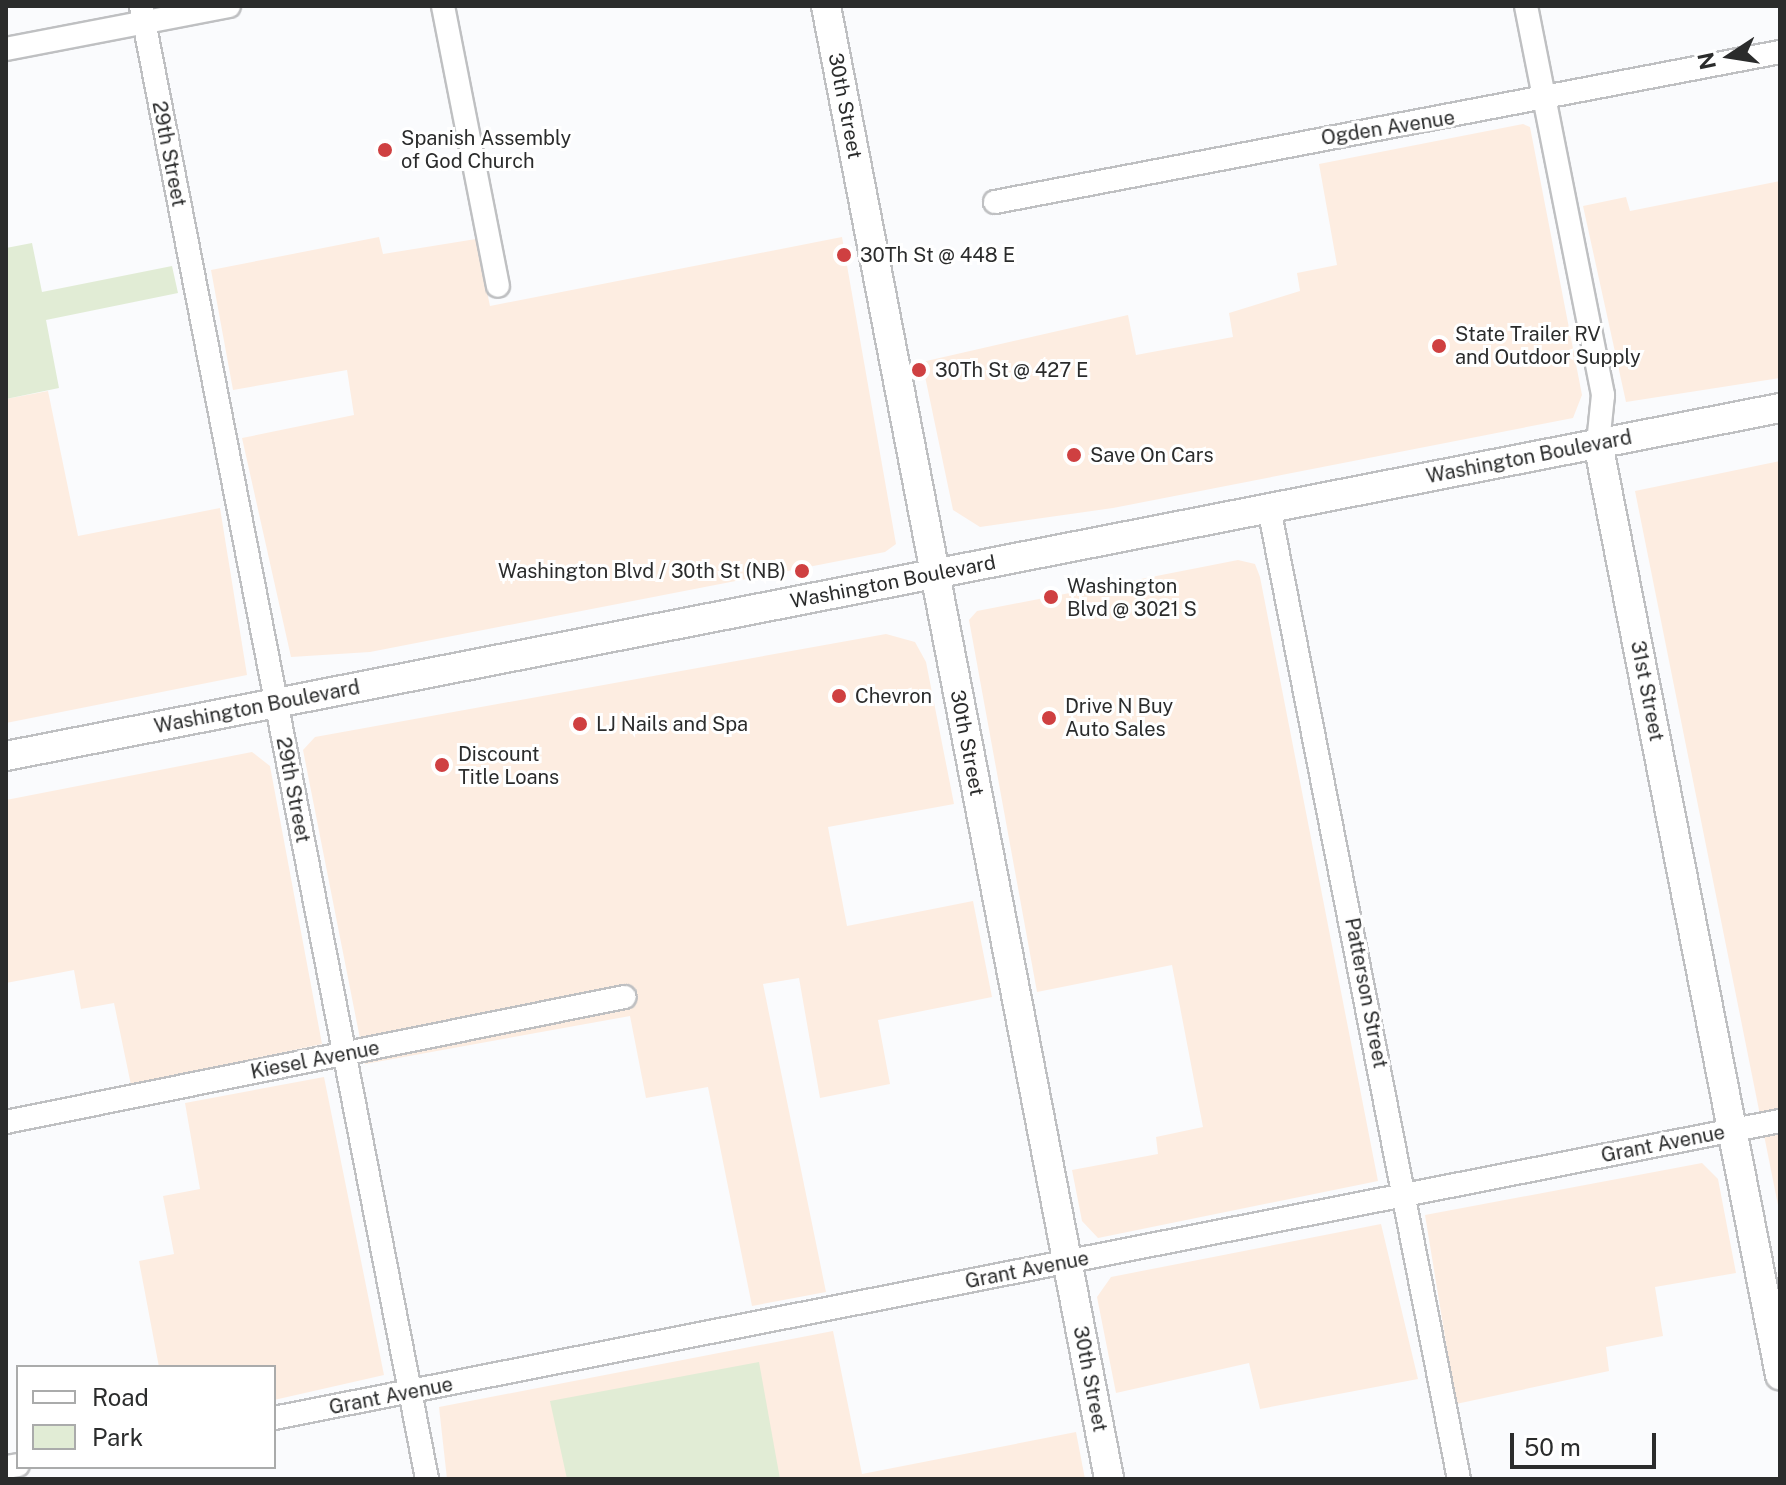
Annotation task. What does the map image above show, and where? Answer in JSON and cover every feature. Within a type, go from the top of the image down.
[{"type":"main road","name":"30th Street","points":[[826,6],[1109,1479]]},
{"type":"main road","name":"Washington Boulevard","points":[[6,756],[1780,408]]},
{"type":"main road","name":"31st Street","points":[[1598,443],[1780,1375]]},
{"type":"street","points":[[6,49],[142,14],[229,6]]},
{"type":"street","points":[[443,6],[498,286]]},
{"type":"street","name":"31st Street","points":[[1526,6],[1603,395],[1598,443]]},
{"type":"street","name":"29th Street","points":[[142,14],[427,1479]]},
{"type":"street","name":"Ogden Avenue","points":[[995,202],[1544,101],[1780,52]]},
{"type":"street","name":"Patterson Street","points":[[1269,508],[1406,1192],[1459,1479]]},
{"type":"street","name":"Kiesel Avenue","points":[[6,1122],[624,997]]},
{"type":"street","name":"Grant Avenue","points":[[276,1418],[1068,1262],[1406,1192],[1780,1121]]},
{"type":"shaded area","points":[[1523,124],[1530,127],[1582,395],[1573,418],[1113,508],[980,527],[953,510],[922,362],[1128,315],[1136,355],[1233,337],[1229,313],[1300,291],[1297,273],[1337,265],[1319,164]]},
{"type":"shaded area","points":[[1780,181],[1780,378],[1626,402],[1583,206],[1626,197],[1630,211]]},
{"type":"shaded area","points":[[379,237],[383,254],[476,239],[490,306],[842,237],[896,544],[885,552],[370,652],[291,657],[242,438],[354,415],[347,370],[233,390],[211,270]]},
{"type":"shaded area","points":[[48,391],[78,536],[220,508],[247,675],[6,723],[6,399]]},
{"type":"shaded area","points":[[1780,461],[1780,1215],[1635,491]]},
{"type":"shaded area","points":[[1238,560],[1255,564],[1260,577],[1378,1181],[1098,1238],[1082,1221],[1072,1170],[1158,1154],[1156,1137],[1203,1127],[1172,965],[1037,992],[969,620],[977,611]]},
{"type":"shaded area","points":[[886,634],[915,642],[926,662],[954,804],[828,827],[847,926],[973,901],[992,997],[878,1020],[890,1084],[820,1098],[799,978],[763,984],[826,1292],[752,1306],[708,1087],[646,1098],[630,1016],[365,1064],[303,750],[315,737]]},
{"type":"shaded area","points":[[252,752],[270,766],[322,1044],[131,1085],[114,1003],[81,1009],[74,970],[6,983],[6,800]]},
{"type":"shaded area","points":[[324,1077],[384,1375],[276,1400],[276,1365],[159,1365],[139,1261],[174,1254],[163,1196],[200,1189],[185,1103]]},
{"type":"shaded area","points":[[1702,1163],[1718,1179],[1736,1273],[1655,1287],[1663,1336],[1606,1347],[1609,1371],[1456,1404],[1425,1215]]},
{"type":"shaded area","points":[[1381,1224],[1418,1379],[1260,1409],[1249,1363],[1116,1393],[1097,1297],[1111,1277]]},
{"type":"shaded area","points":[[833,1331],[862,1474],[1076,1432],[1085,1479],[447,1479],[439,1407]]},
{"type":"green space","points":[[32,243],[42,292],[172,266],[178,293],[46,320],[59,388],[6,399],[6,248]]},
{"type":"green space","points":[[759,1362],[780,1479],[567,1479],[550,1401]]},
{"type":"place","name":"Spanish Assembly of God Church","points":[[385,150]]},
{"type":"place","name":"30Th St @ 448 E","points":[[844,255]]},
{"type":"place","name":"State Trailer RV and Outdoor Supply","points":[[1439,346]]},
{"type":"place","name":"30Th St @ 427 E","points":[[919,370]]},
{"type":"place","name":"Save On Cars","points":[[1074,455]]},
{"type":"place","name":"Washington Blvd / 30th St (NB)","points":[[802,571]]},
{"type":"place","name":"Washington Blvd @ 3021 S","points":[[1051,597]]},
{"type":"place","name":"Chevron","points":[[839,696]]},
{"type":"place","name":"Drive N Buy Auto Sales","points":[[1049,718]]},
{"type":"place","name":"LJ Nails and Spa","points":[[580,724]]},
{"type":"place","name":"Discount Title Loans","points":[[442,765]]}]
